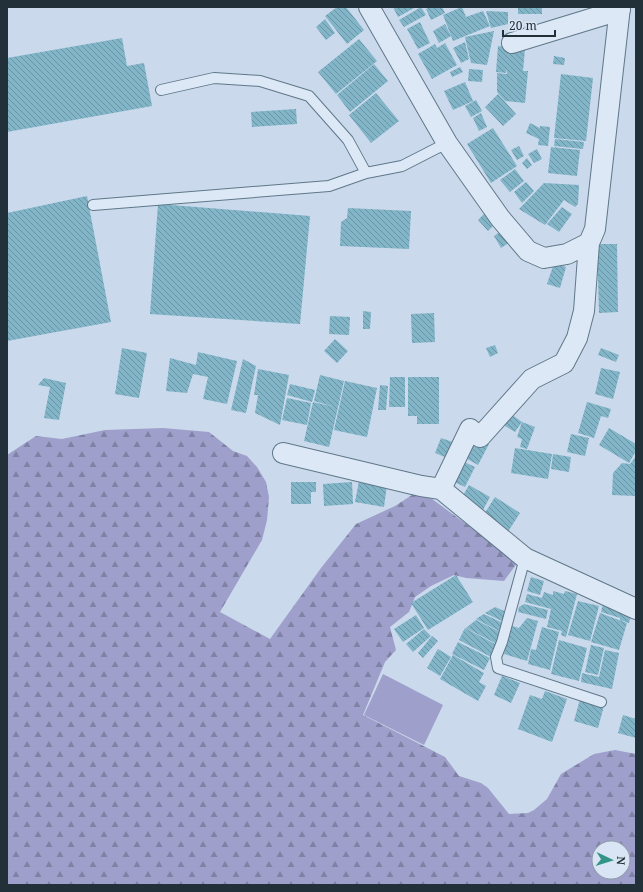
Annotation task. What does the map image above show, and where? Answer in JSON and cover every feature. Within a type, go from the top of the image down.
[{"type":"street","points":[[369,7],[447,143],[500,218],[528,251],[544,258],[567,254],[589,243]]},
{"type":"street","points":[[441,489],[470,429],[480,437],[532,379],[564,363],[577,338],[584,311],[589,243],[595,229],[620,8],[512,43]]},
{"type":"street","points":[[283,453],[421,486],[441,489],[525,558],[636,609]]},
{"type":"lane","points":[[161,90],[214,78],[260,81],[309,96],[348,140],[366,173]]},
{"type":"lane","points":[[93,205],[329,186],[366,173],[402,166],[447,143]]},
{"type":"lane","points":[[525,558],[502,642],[496,657],[498,668],[601,702]]},
{"type":"green space","points":[[163,428],[209,432],[233,451],[247,456],[257,467],[266,482],[269,497],[267,520],[262,540],[220,612],[270,639],[321,568],[356,524],[395,506],[415,493],[432,499],[518,562],[504,581],[466,578],[454,575],[431,586],[415,597],[409,612],[390,627],[396,650],[385,662],[363,715],[445,757],[459,776],[481,783],[488,788],[509,814],[528,813],[534,810],[547,799],[561,774],[594,754],[615,750],[636,754],[636,885],[7,885],[7,455],[36,436],[62,439],[105,430]]},
{"type":"green space","points":[[383,674],[443,705],[424,745],[364,715]]},
{"type":"building","points":[[337,7],[346,7],[364,30],[347,44],[325,16]]},
{"type":"building","points":[[393,7],[416,7],[398,17]]},
{"type":"building","points":[[421,7],[426,15],[404,27],[399,20]]},
{"type":"building","points":[[430,7],[442,7],[445,13],[431,20],[426,9]]},
{"type":"building","points":[[462,7],[466,17],[483,11],[490,26],[453,41],[443,15]]},
{"type":"building","points":[[518,7],[542,7],[542,14],[518,14]]},
{"type":"building","points":[[486,11],[508,12],[508,24],[491,28]]},
{"type":"building","points":[[325,19],[335,33],[326,40],[316,27]]},
{"type":"building","points":[[420,22],[430,43],[418,49],[407,29]]},
{"type":"building","points":[[445,24],[451,36],[439,43],[433,31]]},
{"type":"building","points":[[494,31],[487,65],[471,63],[465,37]]},
{"type":"building","points":[[122,38],[127,66],[144,63],[152,106],[7,132],[7,58]]},
{"type":"building","points":[[359,39],[377,61],[336,94],[318,72]]},
{"type":"building","points":[[465,42],[469,59],[461,63],[453,48]]},
{"type":"building","points":[[445,43],[457,65],[432,79],[418,54],[435,44],[437,48]]},
{"type":"building","points":[[498,46],[525,49],[523,71],[528,71],[525,103],[505,101],[497,92],[497,73],[507,74],[507,69],[506,73],[496,72]]},
{"type":"building","points":[[554,56],[565,58],[564,65],[553,64]]},
{"type":"building","points":[[374,64],[388,81],[350,112],[337,95]]},
{"type":"building","points":[[460,67],[463,72],[452,77],[450,72]]},
{"type":"building","points":[[469,69],[483,70],[482,82],[468,81]]},
{"type":"building","points":[[561,74],[593,78],[586,141],[554,138]]},
{"type":"building","points":[[465,82],[473,101],[453,110],[444,91]]},
{"type":"building","points":[[376,93],[399,121],[371,143],[349,115]]},
{"type":"building","points":[[498,94],[516,114],[503,126],[485,107]]},
{"type":"building","points":[[476,100],[482,111],[471,117],[465,106]]},
{"type":"building","points":[[296,109],[297,124],[252,127],[251,112]]},
{"type":"building","points":[[481,113],[487,127],[479,131],[473,118]]},
{"type":"building","points":[[530,123],[540,128],[540,126],[550,127],[548,146],[538,145],[539,139],[526,133]]},
{"type":"building","points":[[493,128],[517,166],[491,183],[467,144]]},
{"type":"building","points":[[555,139],[584,142],[583,149],[554,146]]},
{"type":"building","points":[[519,146],[524,156],[517,160],[511,150]]},
{"type":"building","points":[[551,147],[580,150],[577,176],[548,173]]},
{"type":"building","points":[[537,149],[542,159],[534,163],[528,154]]},
{"type":"building","points":[[527,158],[532,165],[527,169],[522,163]]},
{"type":"building","points":[[515,169],[524,181],[510,192],[500,180]]},
{"type":"building","points":[[526,182],[534,191],[522,203],[514,192]]},
{"type":"building","points":[[544,183],[579,185],[578,204],[575,207],[564,200],[545,225],[519,209]]},
{"type":"building","points":[[87,196],[111,322],[7,341],[7,213]]},
{"type":"building","points":[[158,204],[310,216],[300,324],[150,314]]},
{"type":"building","points":[[562,207],[572,214],[559,232],[547,224]]},
{"type":"building","points":[[348,208],[411,211],[409,249],[340,246],[341,222],[347,218]]},
{"type":"building","points":[[486,212],[496,223],[488,231],[478,220]]},
{"type":"building","points":[[503,230],[510,242],[501,248],[494,236]]},
{"type":"building","points":[[597,244],[617,244],[618,312],[599,313]]},
{"type":"building","points":[[554,263],[566,267],[560,288],[547,284]]},
{"type":"building","points":[[363,311],[371,312],[370,329],[363,329]]},
{"type":"building","points":[[434,313],[435,342],[412,343],[411,314]]},
{"type":"building","points":[[330,316],[350,317],[349,335],[329,334]]},
{"type":"building","points":[[335,339],[348,351],[337,363],[324,351]]},
{"type":"building","points":[[495,345],[498,353],[490,357],[486,348]]},
{"type":"building","points":[[122,348],[147,353],[139,398],[115,394]]},
{"type":"building","points":[[601,348],[619,355],[616,362],[598,355]]},
{"type":"building","points":[[198,352],[237,361],[227,404],[203,399],[208,377],[193,374],[187,393],[166,391],[170,358],[196,365]]},
{"type":"building","points":[[243,359],[256,366],[246,413],[231,410]]},
{"type":"building","points":[[601,368],[620,372],[613,399],[595,394]]},
{"type":"building","points":[[258,369],[289,375],[280,425],[255,413],[258,395],[254,395]]},
{"type":"building","points":[[320,375],[344,381],[329,447],[304,441],[313,402],[335,407],[314,401]]},
{"type":"building","points":[[390,377],[405,377],[405,407],[389,407]]},
{"type":"building","points":[[408,377],[439,377],[439,424],[417,424],[417,416],[408,416]]},
{"type":"building","points":[[44,378],[66,383],[59,420],[44,418],[50,387],[38,385]]},
{"type":"building","points":[[345,381],[377,388],[367,437],[334,430]]},
{"type":"building","points":[[290,384],[315,390],[312,402],[287,395]]},
{"type":"building","points":[[380,385],[388,386],[386,410],[378,410]]},
{"type":"building","points":[[287,398],[311,403],[307,425],[282,420]]},
{"type":"building","points":[[587,402],[611,409],[608,418],[601,416],[594,438],[578,433]]},
{"type":"building","points":[[507,411],[522,422],[515,432],[499,422]]},
{"type":"building","points":[[522,422],[535,427],[527,449],[520,447],[522,439],[517,437]]},
{"type":"building","points":[[609,428],[636,444],[636,451],[629,463],[599,445]]},
{"type":"building","points":[[571,434],[589,438],[585,456],[567,452]]},
{"type":"building","points":[[473,436],[489,444],[478,465],[462,456]]},
{"type":"building","points":[[441,438],[456,443],[450,459],[435,453]]},
{"type":"building","points":[[515,448],[552,454],[548,479],[511,473]]},
{"type":"building","points":[[553,454],[571,457],[569,472],[551,469]]},
{"type":"building","points":[[636,456],[636,496],[612,495],[613,473],[622,463],[630,464]]},
{"type":"building","points":[[460,460],[475,467],[465,487],[450,480]]},
{"type":"building","points":[[359,481],[387,485],[384,507],[355,502]]},
{"type":"building","points":[[291,482],[316,482],[316,492],[311,492],[311,504],[291,504]]},
{"type":"building","points":[[352,482],[353,504],[324,506],[323,484]]},
{"type":"building","points":[[469,485],[490,497],[482,512],[461,499]]},
{"type":"building","points":[[495,497],[520,513],[506,535],[481,519]]},
{"type":"building","points":[[456,575],[473,602],[428,630],[411,603]]},
{"type":"building","points":[[531,577],[544,581],[540,595],[527,591]]},
{"type":"building","points":[[553,591],[564,594],[565,591],[577,594],[566,637],[561,635],[562,631],[547,627],[551,609],[525,602],[527,594],[542,598],[544,592],[553,595]]},
{"type":"building","points":[[578,601],[599,606],[590,641],[568,635]]},
{"type":"building","points":[[524,604],[548,610],[546,619],[518,612],[519,607]]},
{"type":"building","points":[[603,604],[632,612],[629,623],[620,620],[620,618],[601,612]]},
{"type":"building","points":[[495,607],[509,613],[504,622],[485,613]]},
{"type":"building","points":[[600,613],[627,623],[619,650],[591,642]]},
{"type":"building","points":[[484,614],[505,624],[501,632],[476,619]]},
{"type":"building","points":[[416,615],[424,628],[403,642],[394,629]]},
{"type":"building","points":[[527,618],[538,621],[527,661],[504,654],[512,626],[519,628]]},
{"type":"building","points":[[476,620],[502,633],[497,644],[466,628]]},
{"type":"building","points":[[542,627],[559,632],[550,670],[528,664],[531,649],[536,650]]},
{"type":"building","points":[[465,628],[497,645],[491,657],[459,640]]},
{"type":"building","points":[[424,629],[431,636],[413,652],[406,644]]},
{"type":"building","points":[[432,636],[438,641],[423,658],[418,653]]},
{"type":"building","points":[[559,640],[587,648],[579,681],[551,674]]},
{"type":"building","points":[[458,642],[490,658],[484,670],[452,654]]},
{"type":"building","points":[[591,645],[604,648],[598,675],[585,672]]},
{"type":"building","points":[[438,649],[451,657],[440,676],[427,668]]},
{"type":"building","points":[[605,650],[619,653],[612,689],[581,682],[582,673],[599,677]]},
{"type":"building","points":[[453,655],[484,673],[479,682],[486,686],[478,701],[440,679]]},
{"type":"building","points":[[502,676],[520,683],[511,703],[494,695]]},
{"type":"building","points":[[545,691],[567,699],[552,742],[518,729],[530,695],[542,699]]},
{"type":"building","points":[[580,699],[604,706],[598,728],[574,721]]},
{"type":"building","points":[[623,715],[636,719],[636,738],[618,733]]}]
